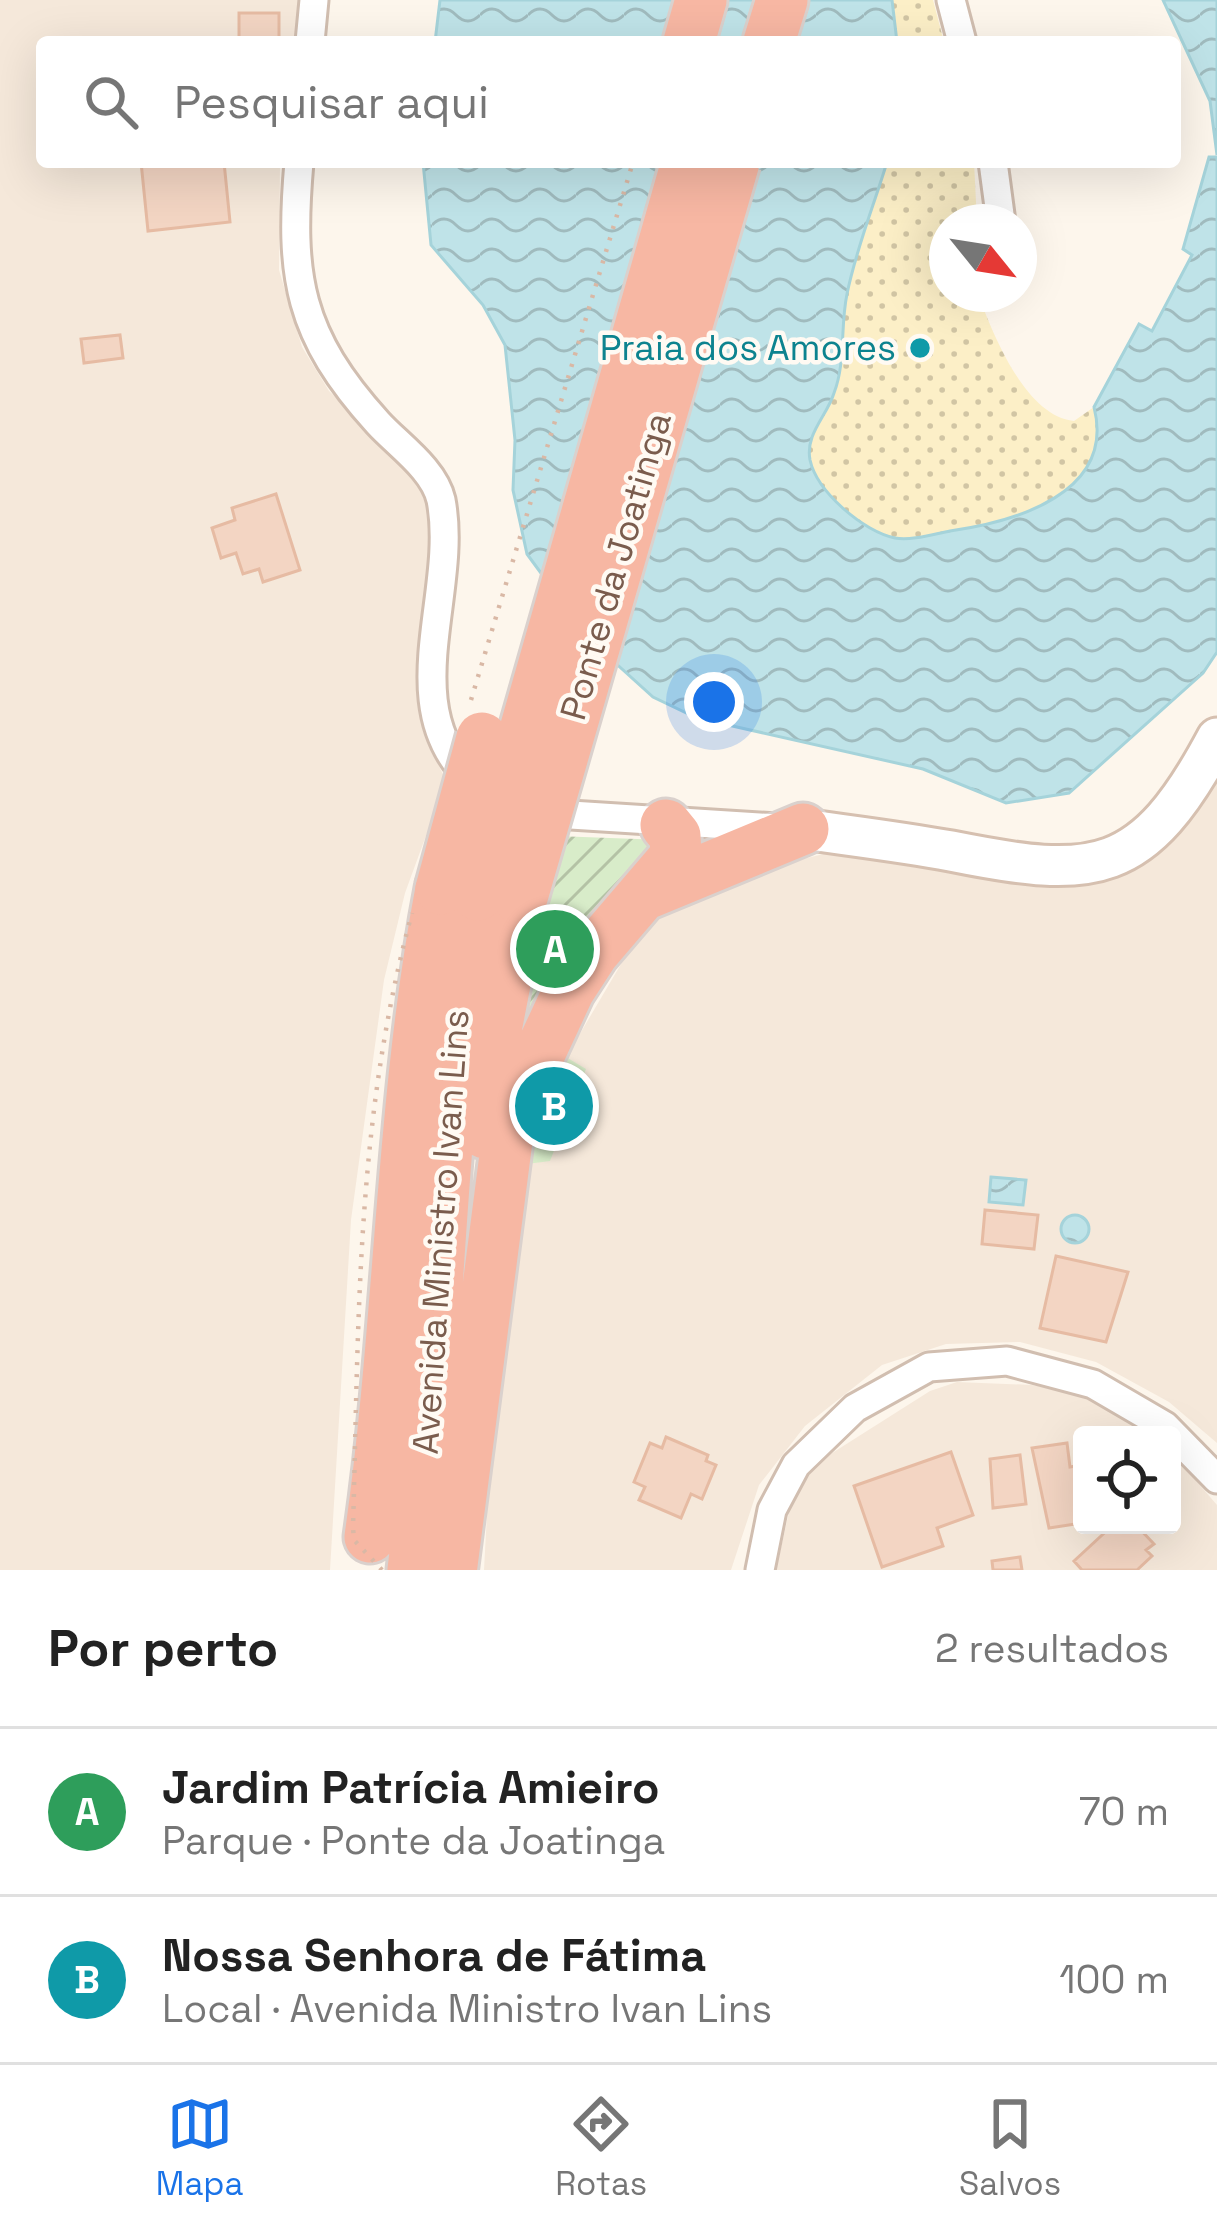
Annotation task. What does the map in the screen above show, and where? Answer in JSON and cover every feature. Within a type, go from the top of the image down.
[{"type":"highway","points":[[691,36],[701,0]]},
{"type":"highway","points":[[724,36],[734,0]]},
{"type":"highway","points":[[771,36],[782,0]]},
{"type":"highway","points":[[370,1537],[391,1390],[413,1059],[480,895],[652,168]]},
{"type":"highway","name":"Ponte da Joatinga","points":[[480,895],[685,168]]},
{"type":"highway","name":"Ponte da Joatinga","points":[[480,895],[732,168]]},
{"type":"highway","points":[[439,1568],[510,1118],[569,990],[593,953],[676,856],[675,836],[667,825]]},
{"type":"highway","points":[[646,894],[803,829]]},
{"type":"highway","name":"Avenida Ministro Ivan Lins","points":[[439,1568],[455,1042],[480,895]]},
{"type":"street","points":[[311,36],[314,0]]},
{"type":"street","points":[[951,0],[960,36]]},
{"type":"street","points":[[298,168],[292,242],[309,321],[340,378],[440,494],[444,532],[430,688],[438,731],[459,768],[476,784],[526,810],[562,818],[803,829],[1040,868],[1094,865],[1153,832],[1217,739]]},
{"type":"street","points":[[994,168],[999,204]]},
{"type":"street","points":[[760,1570],[772,1510],[796,1465],[855,1408],[929,1367],[1007,1361],[1093,1384],[1166,1426],[1217,1479]]},
{"type":"shaded area","points":[[0,0],[299,0],[295,36],[36,36],[36,168],[280,168],[279,270],[302,347],[329,391],[411,467],[428,496],[432,519],[419,676],[423,731],[446,781],[405,893],[384,980],[351,1220],[330,1570],[0,1570]]},
{"type":"shaded area","points":[[1217,766],[1217,1443],[1169,1402],[1096,1362],[1020,1342],[946,1344],[882,1365],[805,1426],[759,1485],[731,1570],[484,1570],[504,1197],[558,1071],[644,925],[702,883],[832,852],[1073,872]]},
{"type":"shaded area","points":[[957,1382],[1032,1385],[1086,1395],[1139,1426],[1073,1426],[1073,1534],[1181,1534],[1181,1463],[1217,1505],[1217,1570],[776,1570],[791,1503],[818,1462],[930,1391]]},
{"type":"green space","points":[[556,836],[664,840],[519,1036]]},
{"type":"green space","points":[[556,1051],[586,1069],[550,1161],[527,1164],[537,1094]]},
{"type":"sand","points":[[892,0],[933,0],[942,36],[896,36]]},
{"type":"sand","name":"Praia dos Amores","points":[[885,168],[974,168],[976,204],[929,204],[929,312],[986,312],[1013,371],[1040,405],[1074,421],[1094,407],[1097,437],[1090,461],[1075,482],[1055,498],[1003,520],[908,539],[870,528],[843,509],[814,472],[809,451],[838,381],[851,277]]},
{"type":"water","points":[[440,0],[892,0],[896,36],[436,36]]},
{"type":"water","points":[[1163,0],[1217,0],[1217,155],[1210,101]]},
{"type":"water","points":[[1209,157],[1217,157],[1217,652],[1203,673],[1069,793],[1006,803],[923,769],[697,718],[653,697],[590,640],[527,554],[513,490],[515,440],[505,345],[483,305],[431,245],[424,168],[885,168],[851,277],[838,381],[809,451],[814,472],[844,509],[870,528],[901,539],[1003,520],[1055,498],[1075,482],[1090,461],[1097,437],[1094,407],[1139,324],[1152,331],[1192,255],[1183,249]]},
{"type":"water","points":[[991,1177],[1026,1180],[1023,1205],[989,1202]]},
{"type":"water","points":[[1075,1215],[1085,1219],[1089,1229],[1085,1239],[1075,1243],[1065,1239],[1061,1229],[1065,1219]]},
{"type":"building","points":[[239,13],[279,13],[279,36],[239,36]]},
{"type":"building","points":[[142,168],[225,168],[230,222],[148,231]]},
{"type":"building","points":[[120,335],[123,358],[84,363],[81,339]]},
{"type":"building","points":[[276,494],[300,570],[263,582],[259,569],[243,574],[236,553],[221,558],[212,528],[235,520],[232,508]]},
{"type":"building","points":[[985,1210],[1038,1215],[1034,1249],[982,1244]]},
{"type":"building","points":[[1056,1256],[1128,1272],[1106,1342],[1040,1328]]},
{"type":"building","points":[[666,1437],[708,1455],[706,1461],[716,1465],[702,1499],[691,1494],[681,1518],[639,1500],[645,1487],[634,1482],[650,1443],[662,1448]]},
{"type":"building","points":[[1067,1443],[1073,1466],[1073,1524],[1049,1528],[1032,1448]]},
{"type":"building","points":[[951,1452],[973,1515],[937,1528],[943,1546],[882,1567],[854,1486]]},
{"type":"building","points":[[1020,1455],[1026,1504],[993,1508],[990,1459]]},
{"type":"building","points":[[1103,1534],[1145,1534],[1154,1544],[1146,1550],[1152,1556],[1137,1570],[1082,1570],[1074,1561]]},
{"type":"building","points":[[1020,1557],[1022,1570],[993,1570],[992,1561]]},
{"type":"place","name":"Praia dos Amores","points":[[920,348]]},
{"type":"place","name":"Jardim Patrícia Amieiro","points":[[555,949]]},
{"type":"place","name":"Nossa Senhora de Fátima","points":[[554,1106]]}]
